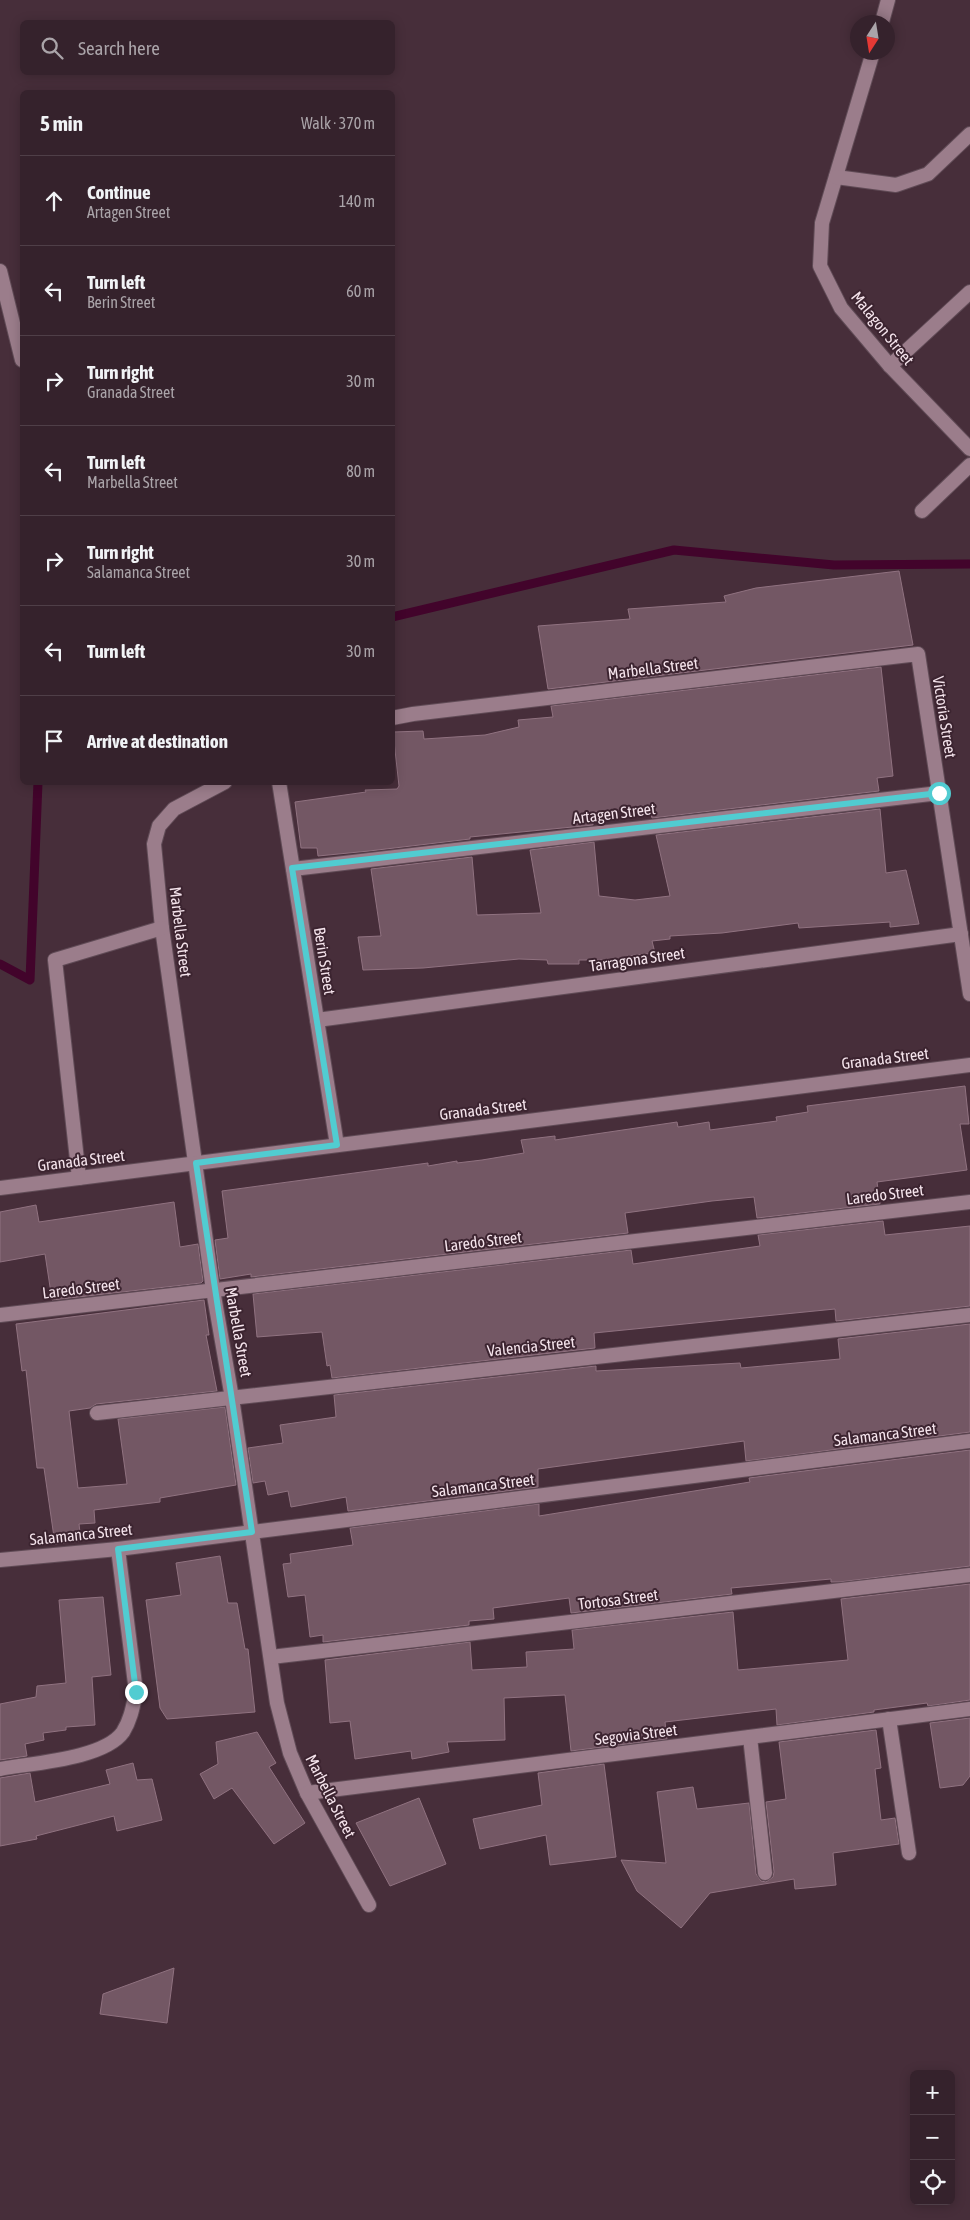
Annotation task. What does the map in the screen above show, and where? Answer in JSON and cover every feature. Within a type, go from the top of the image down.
[{"type":"street","points":[[884,15],[888,0]]},
{"type":"street","name":"Malagon Street","points":[[871,60],[822,223],[820,266],[841,308],[890,366],[970,449]]},
{"type":"street","points":[[836,177],[896,184],[912,180],[928,174],[970,134]]},
{"type":"street","points":[[0,271],[20,352]]},
{"type":"street","points":[[890,366],[970,292]]},
{"type":"street","points":[[922,512],[970,465]]},
{"type":"street","name":"Marbella Street","points":[[395,718],[918,654]]},
{"type":"street","name":"Victoria Street","points":[[918,654],[970,994]]},
{"type":"street","name":"Marbella Street","points":[[219,785],[174,809],[159,826],[154,844],[162,928],[214,1290],[232,1398],[277,1703],[290,1753],[307,1793],[369,1905]]},
{"type":"street","name":"Berin Street","points":[[279,785],[337,1145]]},
{"type":"street","name":"Artagen Street","points":[[292,868],[939,793]]},
{"type":"street","points":[[79,1178],[54,960],[162,928]]},
{"type":"street","name":"Tarragona Street","points":[[317,1020],[961,934]]},
{"type":"street","name":"Granada Street","points":[[0,1188],[970,1065]]},
{"type":"street","name":"Laredo Street","points":[[0,1315],[970,1202]]},
{"type":"street","name":"Valencia Street","points":[[97,1413],[970,1315]]},
{"type":"street","name":"Salamanca Street","points":[[0,1560],[118,1549],[970,1441]]},
{"type":"street","points":[[0,1769],[93,1753],[122,1733],[132,1713],[136,1692],[118,1549]]},
{"type":"street","name":"Tortosa Street","points":[[271,1657],[970,1575]]},
{"type":"street","name":"Segovia Street","points":[[307,1793],[970,1709]]},
{"type":"street","points":[[889,1719],[909,1853]]},
{"type":"street","points":[[750,1737],[765,1873]]},
{"type":"building","points":[[899,571],[913,645],[548,689],[538,626],[630,619],[628,609],[726,602],[724,596],[756,588]]},
{"type":"building","points":[[881,667],[893,776],[877,778],[879,791],[652,818],[650,811],[592,812],[593,825],[470,837],[470,839],[369,851],[318,856],[317,848],[301,848],[295,802],[366,792],[365,790],[397,789],[399,786],[395,732],[423,731],[424,739],[485,735],[519,727],[518,720],[553,717],[551,706]]},
{"type":"building","points":[[880,809],[886,873],[906,870],[919,924],[890,927],[890,922],[799,928],[798,923],[722,933],[670,936],[670,939],[652,941],[655,953],[627,956],[628,960],[579,960],[579,964],[548,964],[547,960],[519,959],[423,968],[363,970],[358,937],[381,936],[371,869],[472,857],[477,915],[541,913],[530,850],[594,842],[599,896],[635,900],[670,896],[656,835]]},
{"type":"building","points":[[965,1086],[969,1124],[960,1124],[967,1170],[877,1182],[880,1204],[757,1218],[754,1197],[712,1201],[625,1213],[628,1233],[220,1279],[215,1240],[228,1238],[222,1191],[428,1163],[428,1166],[457,1161],[457,1163],[524,1153],[521,1140],[555,1136],[555,1140],[677,1122],[678,1127],[709,1122],[710,1130],[777,1121],[776,1117],[808,1112],[807,1106]]},
{"type":"building","points":[[174,1202],[180,1247],[198,1244],[203,1281],[201,1283],[52,1300],[45,1254],[0,1262],[0,1212],[36,1205],[39,1222]]},
{"type":"building","points":[[883,1221],[885,1235],[970,1226],[970,1306],[836,1321],[835,1309],[594,1333],[595,1348],[332,1378],[330,1365],[327,1366],[322,1332],[257,1337],[253,1294],[631,1250],[633,1264],[760,1246],[758,1235]]},
{"type":"building","points":[[204,1300],[209,1335],[206,1335],[217,1391],[96,1404],[90,1408],[69,1411],[78,1488],[127,1484],[118,1419],[225,1407],[236,1485],[160,1498],[160,1502],[94,1510],[95,1523],[79,1524],[81,1541],[55,1544],[44,1468],[37,1468],[26,1370],[22,1371],[16,1324]]},
{"type":"building","points":[[970,1324],[970,1432],[746,1461],[744,1441],[538,1469],[538,1487],[348,1511],[346,1497],[291,1507],[288,1491],[268,1495],[265,1481],[253,1483],[248,1448],[283,1443],[280,1425],[336,1417],[334,1395],[596,1366],[596,1371],[740,1363],[741,1368],[840,1359],[838,1339]]},
{"type":"building","points":[[970,1450],[970,1566],[839,1582],[831,1582],[831,1579],[731,1588],[732,1594],[571,1613],[569,1598],[493,1608],[494,1619],[469,1621],[469,1625],[323,1642],[323,1635],[310,1637],[305,1595],[288,1597],[283,1564],[291,1563],[290,1554],[353,1545],[350,1528],[539,1504],[539,1516],[750,1482],[749,1478]]},
{"type":"building","points":[[220,1556],[228,1603],[237,1603],[245,1649],[248,1649],[255,1712],[167,1719],[160,1708],[146,1600],[181,1595],[176,1563]]},
{"type":"building","points":[[970,1584],[970,1700],[928,1706],[927,1703],[777,1725],[776,1709],[665,1722],[667,1739],[571,1751],[565,1695],[504,1698],[505,1740],[447,1742],[449,1752],[412,1759],[411,1751],[355,1759],[350,1721],[330,1723],[325,1660],[470,1642],[472,1670],[527,1667],[526,1652],[574,1649],[572,1630],[733,1612],[738,1670],[848,1660],[841,1599]]},
{"type":"building","points":[[103,1597],[111,1675],[92,1677],[95,1725],[66,1727],[66,1730],[43,1733],[44,1740],[25,1744],[27,1756],[0,1760],[0,1704],[36,1697],[37,1686],[66,1683],[59,1600]]},
{"type":"building","points":[[970,1718],[970,1776],[963,1785],[940,1788],[930,1723]]},
{"type":"building","points":[[876,1730],[881,1768],[875,1769],[881,1820],[895,1818],[899,1844],[833,1853],[836,1885],[795,1889],[794,1879],[710,1893],[681,1928],[637,1891],[621,1860],[666,1863],[657,1792],[693,1787],[697,1809],[749,1803],[756,1874],[761,1881],[766,1882],[773,1877],[774,1872],[766,1802],[786,1799],[779,1742]]},
{"type":"building","points":[[257,1732],[276,1763],[269,1767],[305,1823],[274,1844],[232,1788],[214,1799],[200,1774],[218,1764],[216,1742]]},
{"type":"building","points":[[133,1763],[137,1780],[152,1779],[162,1820],[117,1831],[114,1816],[36,1836],[37,1839],[0,1846],[0,1778],[30,1773],[35,1802],[110,1784],[106,1770]]},
{"type":"building","points":[[604,1764],[616,1857],[550,1865],[546,1835],[480,1849],[473,1819],[542,1805],[538,1773]]},
{"type":"building","points":[[419,1798],[446,1864],[390,1886],[356,1823]]},
{"type":"building","points":[[174,1968],[167,2023],[100,2014],[103,1994]]},
{"type":"waterway","points":[[395,616],[674,550],[834,565],[970,564]]},
{"type":"waterway","points":[[0,964],[30,980],[38,785]]},
{"type":"route","points":[[136,1692],[118,1549],[252,1532],[196,1163],[337,1145],[292,868],[939,793]]}]
